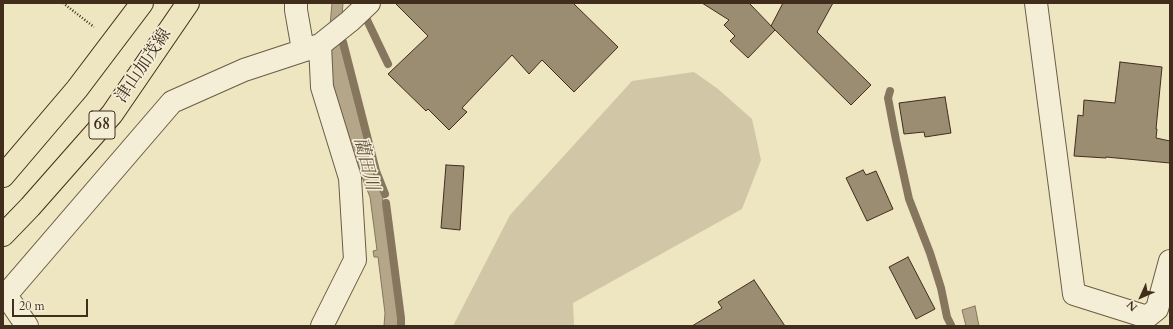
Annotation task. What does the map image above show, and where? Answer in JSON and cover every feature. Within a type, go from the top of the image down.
[{"type":"main road","name":"68","points":[[3,176],[77,89],[142,3]]},
{"type":"main road","name":"津山加茂線","points":[[3,235],[30,207],[112,114],[188,3]]},
{"type":"street","points":[[296,3],[296,10],[312,48],[322,87],[350,178],[355,260],[322,326]]},
{"type":"street","points":[[27,326],[5,293],[172,102],[244,70],[312,48],[350,21],[369,3]]},
{"type":"street","points":[[1036,3],[1074,294],[1156,315],[1170,261]]},
{"type":"path","points":[[63,3],[94,28]]},
{"type":"shaded area","points":[[694,72],[718,89],[752,119],[761,160],[742,209],[573,303],[574,326],[453,326],[510,215],[632,81]]},
{"type":"water","name":"藺田川","points":[[332,3],[343,3],[340,45],[373,170],[382,193],[398,326],[384,326],[385,313],[378,257],[374,257],[373,251],[377,250],[370,197],[362,177],[356,177],[327,59]]},
{"type":"water","points":[[975,306],[979,326],[966,326],[962,310]]},
{"type":"building","points":[[395,3],[573,3],[618,47],[574,92],[542,60],[529,74],[512,55],[462,108],[467,112],[449,130],[428,109],[426,111],[388,74],[428,36]]},
{"type":"building","points":[[702,3],[749,3],[775,30],[748,58],[730,41],[735,36],[724,25],[729,20]]},
{"type":"building","points":[[783,3],[833,3],[817,32],[871,85],[851,105],[771,26]]},
{"type":"building","points":[[1120,62],[1162,67],[1156,138],[1170,141],[1170,163],[1106,157],[1074,156],[1078,115],[1083,116],[1084,100],[1115,103]]},
{"type":"building","points":[[945,97],[951,133],[925,137],[924,132],[904,134],[899,103]]},
{"type":"building","points":[[446,165],[464,166],[460,230],[441,228]]},
{"type":"building","points":[[863,170],[866,175],[876,171],[893,209],[867,221],[846,178]]},
{"type":"building","points":[[908,257],[935,309],[916,319],[889,267]]},
{"type":"building","points":[[754,280],[785,326],[692,326],[722,308],[718,302]]},
{"type":"waterway","points":[[367,20],[388,64]]},
{"type":"waterway","name":"藺田川","points":[[343,42],[376,171],[385,194]]},
{"type":"waterway","points":[[890,91],[888,98],[909,199],[930,253],[941,288],[947,317],[951,325]]},
{"type":"waterway","points":[[386,203],[401,326]]}]
